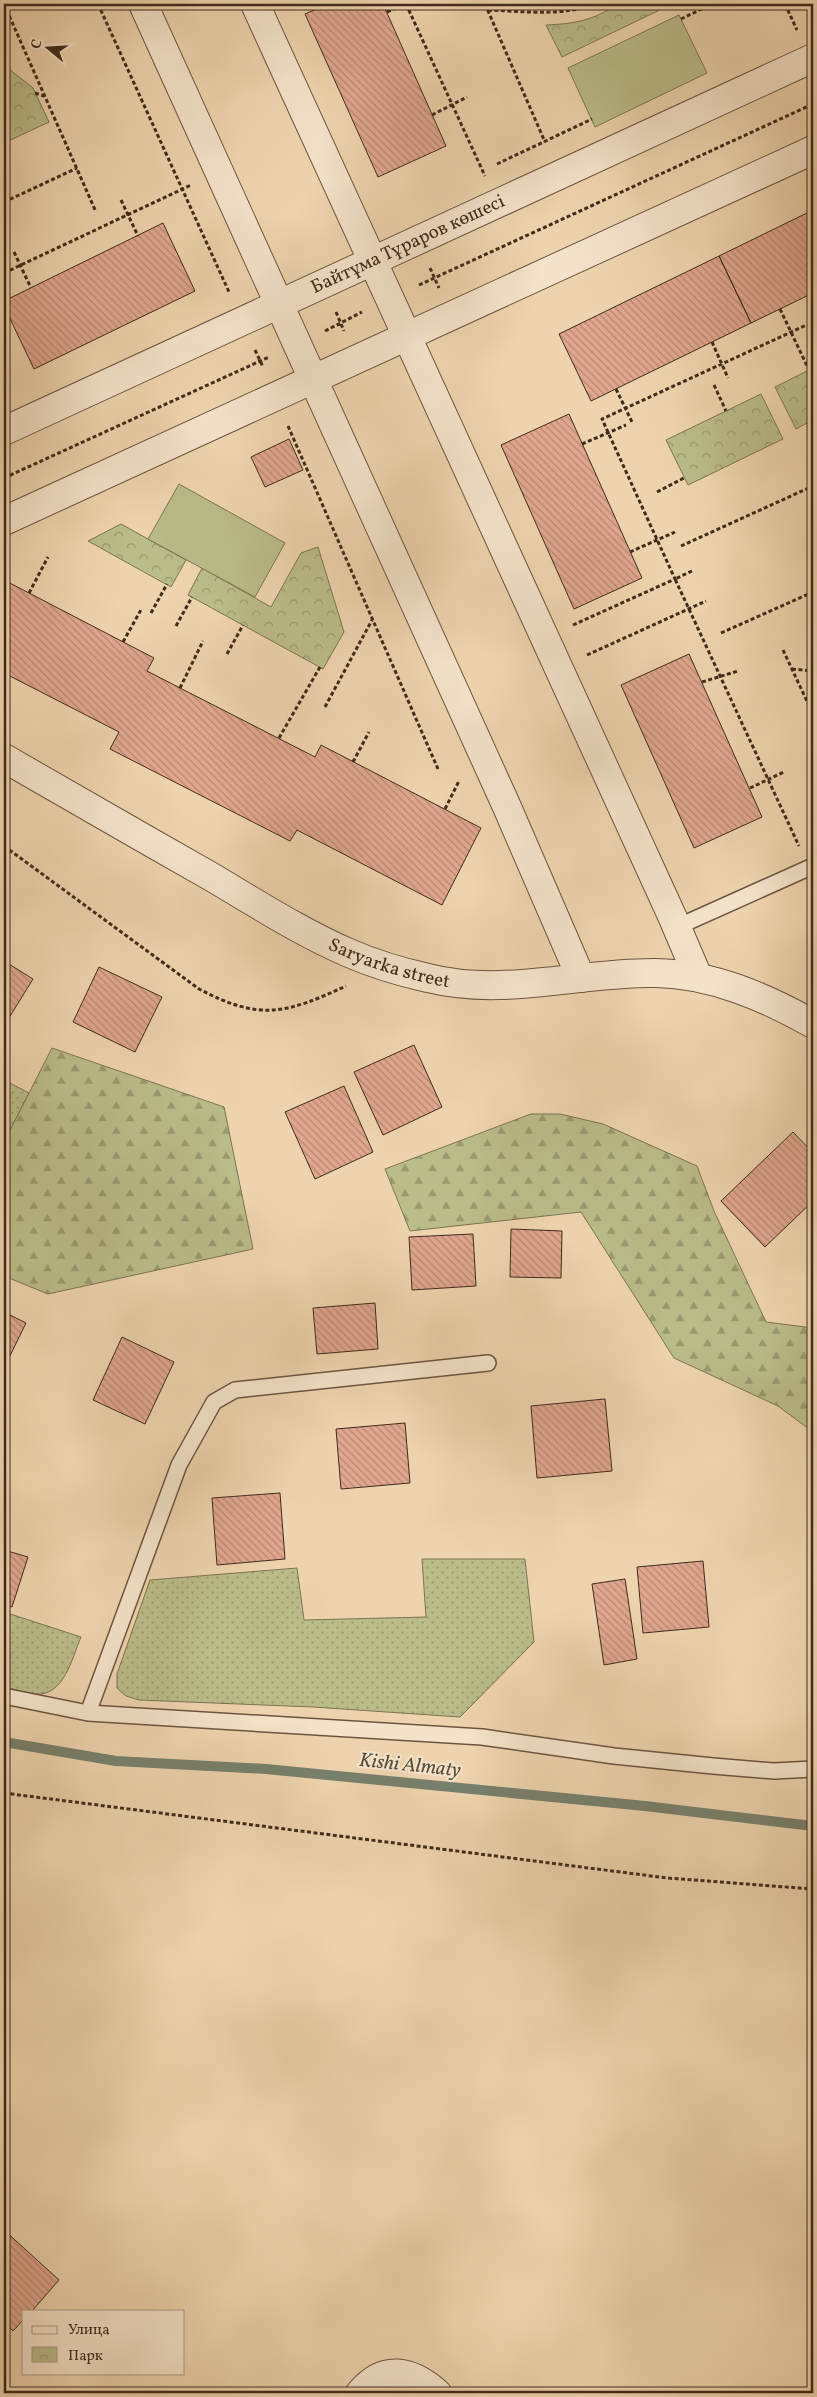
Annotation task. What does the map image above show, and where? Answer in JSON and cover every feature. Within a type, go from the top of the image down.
[{"type":"street","points":[[143,4],[507,807],[581,978]]},
{"type":"street","points":[[256,4],[677,927],[698,977]]},
{"type":"street","name":"Байтұма Тұраров көшесі","points":[[4,431],[813,58]]},
{"type":"street","points":[[4,521],[813,150]]},
{"type":"street","name":"Saryarka street","points":[[4,758],[276,914],[348,953],[388,967],[430,979],[469,985],[493,986],[617,974],[658,973],[698,977],[752,994],[782,1007],[813,1024]]},
{"type":"street","points":[[360,2393],[374,2379],[389,2374],[415,2377],[437,2393]]},
{"type":"lane","points":[[677,927],[811,866]]},
{"type":"lane","points":[[88,1713],[179,1466],[214,1402],[235,1390],[488,1363]]},
{"type":"lane","points":[[4,1696],[88,1713],[482,1737],[614,1756],[713,1766],[774,1771],[813,1769]]},
{"type":"path","points":[[4,4],[96,212]]},
{"type":"path","points":[[98,4],[276,396],[438,769]]},
{"type":"path","points":[[386,12],[406,4],[498,204]]},
{"type":"path","points":[[485,4],[545,142]]},
{"type":"path","points":[[488,10],[545,12],[581,9],[594,4]]},
{"type":"path","points":[[681,19],[712,4]]},
{"type":"path","points":[[36,93],[45,96]]},
{"type":"path","points":[[432,115],[467,97]]},
{"type":"path","points":[[4,478],[298,344],[390,298],[813,104]]},
{"type":"path","points":[[497,164],[592,119]]},
{"type":"path","points":[[4,202],[77,168]]},
{"type":"path","points":[[4,273],[219,171]]},
{"type":"path","points":[[121,200],[138,236]]},
{"type":"path","points":[[418,240],[452,316]]},
{"type":"path","points":[[14,252],[31,288]]},
{"type":"path","points":[[323,284],[356,359]]},
{"type":"path","points":[[780,310],[809,370]]},
{"type":"path","points":[[811,866],[674,579],[602,418],[813,322]]},
{"type":"path","points":[[712,342],[728,378]]},
{"type":"path","points":[[714,385],[726,410]]},
{"type":"path","points":[[616,389],[632,422]]},
{"type":"path","points":[[582,444],[626,425]]},
{"type":"path","points":[[657,492],[684,478]]},
{"type":"path","points":[[681,546],[813,486]]},
{"type":"path","points":[[630,552],[675,532]]},
{"type":"path","points":[[29,593],[48,557]]},
{"type":"path","points":[[570,626],[692,571]]},
{"type":"path","points":[[152,613],[167,584]]},
{"type":"path","points":[[721,633],[813,592]]},
{"type":"path","points":[[176,626],[192,597]]},
{"type":"path","points":[[559,668],[706,601]]},
{"type":"path","points":[[123,642],[142,608]]},
{"type":"path","points":[[325,708],[373,620]]},
{"type":"path","points":[[227,654],[243,625]]},
{"type":"path","points":[[180,688],[203,641]]},
{"type":"path","points":[[783,650],[813,714]]},
{"type":"path","points":[[278,738],[320,667]]},
{"type":"path","points":[[792,669],[813,671]]},
{"type":"path","points":[[702,682],[738,671]]},
{"type":"path","points":[[354,762],[369,732]]},
{"type":"path","points":[[750,788],[784,772]]},
{"type":"path","points":[[444,809],[459,780]]},
{"type":"path","points":[[4,846],[199,989],[221,1000],[246,1009],[279,1010],[308,1004],[388,967]]},
{"type":"path","points":[[4,1793],[666,1878],[813,1889]]},
{"type":"green space","points":[[617,4],[672,4],[562,57],[546,25],[566,24],[584,20],[601,14]]},
{"type":"green space","points":[[679,15],[707,73],[595,127],[568,68]]},
{"type":"green space","points":[[4,65],[33,88],[49,122],[4,143]]},
{"type":"green space","points":[[813,368],[813,420],[796,429],[775,387]]},
{"type":"green space","points":[[761,394],[783,439],[688,485],[666,440]]},
{"type":"green space","points":[[179,484],[285,543],[255,597],[148,539]]},
{"type":"green space","points":[[121,524],[186,560],[171,587],[88,541]]},
{"type":"green space","points":[[318,547],[344,632],[323,669],[188,595],[202,568],[271,607],[301,553]]},
{"type":"green space","points":[[52,1048],[224,1107],[253,1249],[48,1294],[4,1276],[4,1142]]},
{"type":"green space","points":[[4,1080],[29,1093],[4,1142]]},
{"type":"green space","points":[[531,1114],[560,1114],[603,1124],[697,1166],[714,1211],[766,1322],[813,1328],[813,1432],[778,1406],[674,1358],[581,1212],[410,1231],[385,1169]]},
{"type":"green space","points":[[422,1559],[525,1559],[534,1642],[460,1717],[313,1707],[139,1700],[126,1696],[117,1688],[117,1674],[150,1580],[297,1568],[304,1620],[426,1617]]},
{"type":"green space","points":[[4,1612],[81,1637],[66,1675],[53,1689],[45,1693],[35,1694],[4,1687]]},
{"type":"building","points":[[328,4],[383,4],[446,146],[378,177],[305,14]]},
{"type":"building","points":[[813,210],[813,293],[751,323],[719,256]]},
{"type":"building","points":[[163,223],[195,291],[34,369],[4,306],[4,301]]},
{"type":"building","points":[[719,256],[751,323],[591,401],[559,334]]},
{"type":"building","points":[[569,414],[642,578],[574,609],[501,445]]},
{"type":"building","points":[[289,439],[303,470],[265,487],[251,457]]},
{"type":"building","points":[[4,580],[154,658],[147,671],[315,757],[321,745],[481,828],[442,905],[297,830],[290,841],[110,749],[119,732],[4,673]]},
{"type":"building","points":[[689,654],[762,817],[694,848],[621,685]]},
{"type":"building","points":[[4,961],[33,979],[4,1026]]},
{"type":"building","points":[[99,967],[162,997],[135,1052],[73,1022]]},
{"type":"building","points":[[414,1045],[442,1107],[383,1135],[354,1072]]},
{"type":"building","points":[[344,1086],[373,1152],[315,1179],[285,1112]]},
{"type":"building","points":[[793,1132],[813,1153],[813,1201],[765,1247],[721,1201]]},
{"type":"building","points":[[511,1229],[562,1231],[561,1278],[510,1277]]},
{"type":"building","points":[[473,1234],[476,1286],[412,1290],[409,1237]]},
{"type":"building","points":[[375,1303],[378,1349],[317,1354],[313,1308]]},
{"type":"building","points":[[4,1312],[26,1323],[4,1368]]},
{"type":"building","points":[[122,1337],[174,1362],[145,1424],[93,1400]]},
{"type":"building","points":[[605,1399],[612,1471],[537,1478],[531,1406]]},
{"type":"building","points":[[405,1423],[410,1483],[341,1489],[336,1429]]},
{"type":"building","points":[[280,1493],[285,1559],[217,1565],[212,1498]]},
{"type":"building","points":[[4,1550],[28,1557],[12,1607],[4,1604]]},
{"type":"building","points":[[703,1561],[709,1627],[643,1633],[637,1567]]},
{"type":"building","points":[[625,1579],[637,1659],[604,1665],[592,1584]]},
{"type":"building","points":[[4,2230],[59,2280],[33,2310],[22,2310],[22,2321],[13,2331],[4,2322]]},
{"type":"waterway","name":"Kіshі Almaty","points":[[4,1742],[116,1761],[266,1769],[645,1806],[813,1826]]}]
